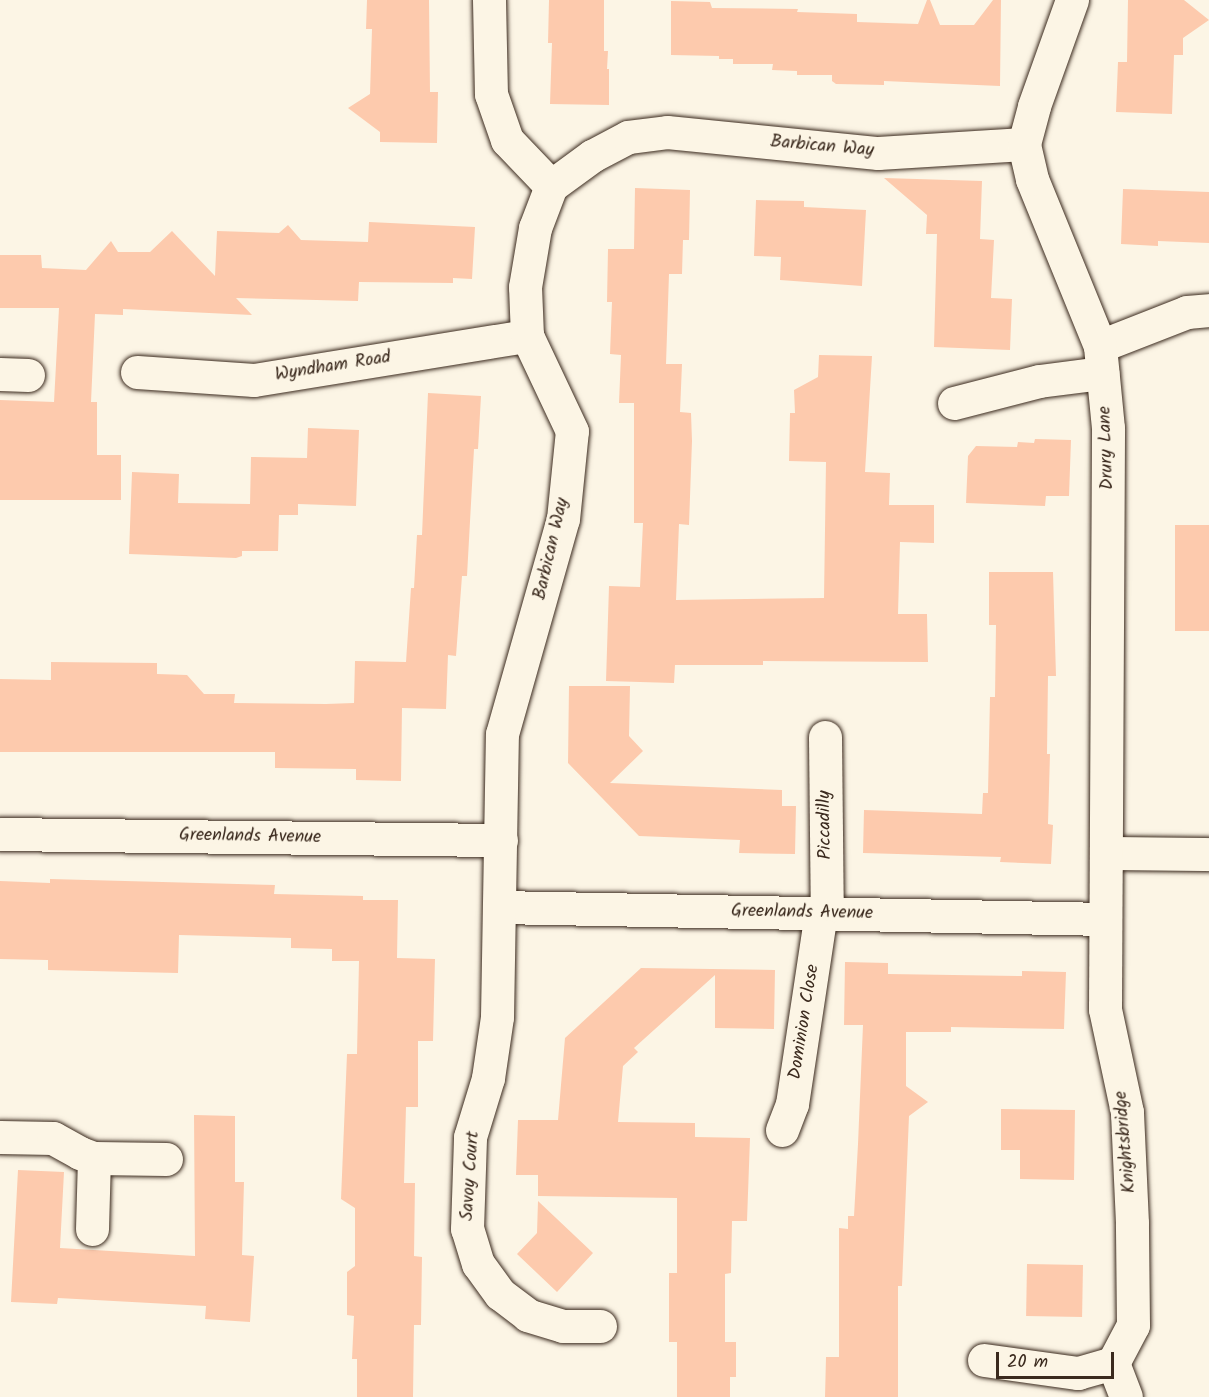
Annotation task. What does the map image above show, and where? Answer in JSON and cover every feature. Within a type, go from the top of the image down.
[{"type":"street","points":[[489,0],[491,94],[507,140],[551,186]]},
{"type":"street","name":"Drury Lane","points":[[1072,0],[1034,106],[1024,144],[1032,179],[1101,360],[1108,428],[1109,486],[1105,919]]},
{"type":"street","name":"Barbican Way","points":[[499,907],[502,734],[563,519],[572,431],[527,336],[525,287],[535,228],[551,186],[592,156],[628,137],[667,132],[878,153],[1024,144]]},
{"type":"street","points":[[954,403],[1039,381],[1101,360],[1187,312],[1209,310]]},
{"type":"street","name":"Wyndham Road","points":[[137,372],[254,380],[527,336]]},
{"type":"street","name":"Piccadilly","points":[[824,914],[825,737]]},
{"type":"street","name":"Greenlands Avenue","points":[[0,834],[501,840]]},
{"type":"street","points":[[1106,854],[1209,854]]},
{"type":"street","name":"Greenlands Avenue","points":[[499,907],[1105,919]]},
{"type":"street","name":"Savoy Court","points":[[499,907],[497,1017],[488,1078],[470,1137],[467,1229],[478,1264],[500,1294],[528,1315],[564,1326],[600,1326]]},
{"type":"street","name":"Dominion Close","points":[[782,1130],[792,1104],[824,914]]},
{"type":"street","name":"Knightsbridge","points":[[1105,919],[1105,1009],[1126,1112],[1132,1223],[1132,1325],[1113,1363]]},
{"type":"street","points":[[0,1137],[53,1137],[80,1153],[94,1158],[166,1159]]},
{"type":"street","points":[[92,1229],[94,1158]]},
{"type":"street","points":[[984,1360],[1078,1373],[1113,1363],[1126,1397]]},
{"type":"building","points":[[367,0],[429,0],[430,92],[438,92],[437,143],[380,142],[380,132],[348,108],[370,94],[372,29],[366,29]]},
{"type":"building","points":[[549,0],[604,0],[604,51],[608,51],[609,105],[550,104],[552,43],[548,43]]},
{"type":"building","points":[[927,0],[930,0],[940,25],[974,25],[993,0],[1001,0],[1000,86],[884,81],[884,85],[836,84],[832,81],[832,75],[797,75],[797,71],[772,70],[773,64],[733,64],[733,59],[719,59],[719,56],[671,55],[671,1],[710,2],[712,8],[798,9],[797,12],[857,14],[857,22],[918,24]]},
{"type":"building","points":[[1128,0],[1184,0],[1209,20],[1183,38],[1183,55],[1174,55],[1172,114],[1116,112],[1118,62],[1127,62]]},
{"type":"building","points":[[884,178],[982,181],[980,239],[994,240],[991,298],[1012,299],[1010,350],[934,347],[937,234],[926,234],[927,215]]},
{"type":"building","points":[[635,188],[690,190],[689,240],[683,240],[682,274],[669,274],[666,364],[682,364],[680,412],[691,413],[692,441],[689,525],[679,524],[676,600],[824,598],[826,462],[789,461],[790,413],[795,413],[794,390],[818,377],[819,355],[872,356],[865,472],[890,473],[889,505],[934,505],[934,543],[900,542],[898,614],[927,614],[928,662],[763,661],[763,665],[675,665],[674,683],[606,681],[609,586],[640,587],[643,523],[634,523],[634,403],[619,403],[621,355],[610,354],[612,302],[607,302],[608,249],[634,249]]},
{"type":"building","points":[[1123,189],[1209,192],[1209,243],[1158,241],[1158,246],[1121,244]]},
{"type":"building","points":[[756,200],[804,201],[804,207],[866,210],[862,286],[780,280],[781,257],[754,256]]},
{"type":"building","points":[[369,222],[475,227],[472,279],[453,278],[453,283],[359,282],[358,301],[236,298],[252,315],[123,309],[123,315],[95,314],[91,402],[97,402],[97,455],[121,455],[121,500],[0,500],[0,400],[54,402],[59,308],[0,308],[0,255],[41,255],[42,268],[86,270],[111,241],[118,252],[150,252],[172,231],[215,276],[217,231],[279,233],[288,225],[301,240],[368,242]]},
{"type":"building","points":[[428,393],[481,396],[478,449],[474,449],[467,576],[462,576],[456,656],[448,655],[446,709],[402,708],[401,781],[356,780],[356,769],[275,768],[275,752],[0,752],[0,679],[51,680],[51,662],[157,663],[157,674],[187,675],[204,694],[235,694],[234,703],[326,704],[354,703],[355,661],[406,662],[417,535],[422,535]]},
{"type":"building","points":[[308,428],[359,430],[356,506],[298,504],[298,515],[279,515],[278,551],[242,551],[242,556],[236,558],[129,554],[132,472],[179,474],[178,503],[250,504],[251,457],[307,458]]},
{"type":"building","points":[[1035,439],[1071,440],[1069,496],[1046,496],[1045,506],[966,503],[968,456],[976,446],[1017,447],[1018,442],[1034,443]]},
{"type":"building","points":[[1175,525],[1209,525],[1209,631],[1175,631]]},
{"type":"building","points":[[989,572],[1053,572],[1056,676],[1048,676],[1047,754],[1050,754],[1048,824],[1053,825],[1051,864],[1000,862],[1001,857],[863,853],[864,810],[982,814],[983,793],[988,793],[990,697],[995,697],[996,625],[989,625]]},
{"type":"building","points":[[569,686],[630,686],[629,736],[643,751],[610,783],[782,790],[782,806],[796,806],[795,854],[739,853],[740,840],[639,836],[568,763]]},
{"type":"building","points":[[50,879],[275,885],[274,894],[363,896],[363,900],[398,900],[397,958],[435,959],[433,1041],[418,1041],[418,1107],[406,1107],[404,1183],[415,1183],[414,1256],[422,1257],[421,1325],[414,1325],[413,1397],[357,1397],[357,1359],[352,1359],[354,1316],[347,1315],[347,1272],[355,1266],[355,1208],[341,1199],[347,1054],[357,1054],[359,961],[332,961],[332,949],[291,948],[291,938],[179,935],[178,973],[48,970],[48,960],[0,959],[0,881],[50,883]]},
{"type":"building","points":[[845,962],[888,963],[888,974],[1022,976],[1022,971],[1066,972],[1064,1029],[951,1027],[951,1032],[906,1032],[906,1086],[928,1102],[909,1116],[902,1286],[898,1286],[898,1397],[825,1397],[826,1357],[839,1357],[839,1228],[848,1229],[848,1216],[854,1216],[858,1144],[863,1025],[844,1025]]},
{"type":"building","points":[[641,968],[775,970],[774,1029],[715,1028],[715,975],[634,1048],[638,1052],[623,1066],[618,1122],[695,1123],[695,1137],[750,1138],[747,1221],[732,1221],[731,1273],[725,1274],[725,1342],[736,1342],[736,1377],[730,1377],[730,1397],[677,1397],[677,1342],[669,1342],[669,1273],[677,1273],[677,1198],[538,1196],[538,1175],[516,1175],[518,1120],[558,1120],[565,1038]]},
{"type":"building","points":[[1001,1109],[1075,1110],[1074,1180],[1020,1179],[1020,1150],[1001,1150]]},
{"type":"building","points":[[194,1115],[235,1116],[235,1182],[244,1182],[242,1255],[254,1256],[250,1322],[205,1319],[206,1306],[58,1298],[57,1304],[11,1302],[18,1170],[64,1172],[60,1248],[195,1256]]},
{"type":"building","points":[[538,1201],[593,1253],[557,1292],[517,1254],[537,1233]]},
{"type":"building","points":[[1027,1264],[1083,1265],[1082,1317],[1026,1316]]}]
